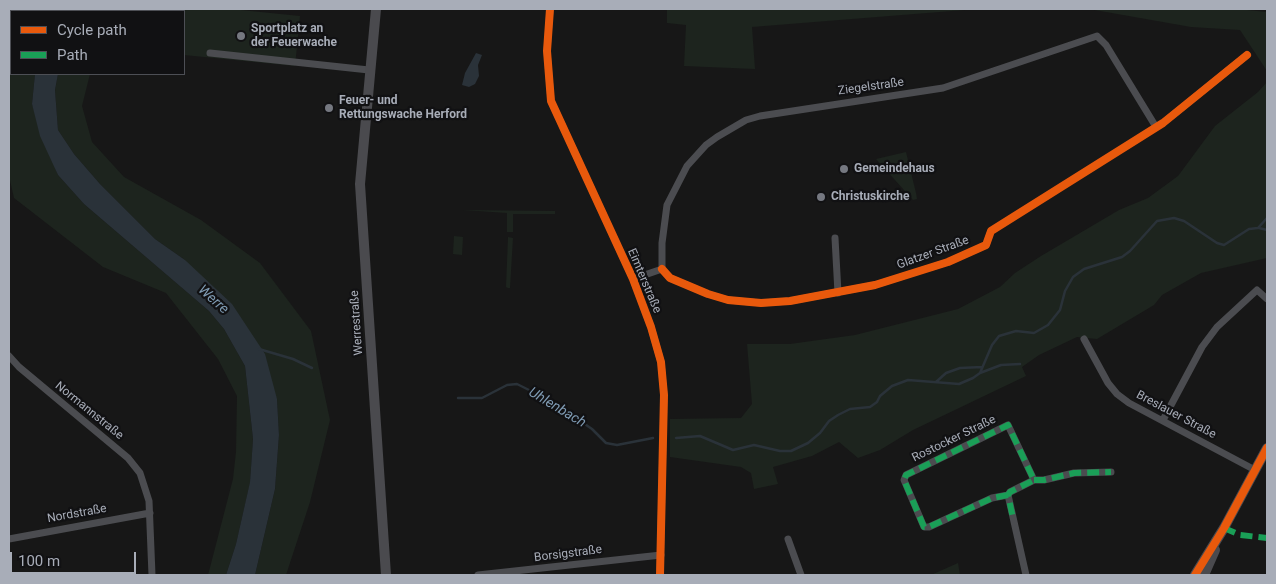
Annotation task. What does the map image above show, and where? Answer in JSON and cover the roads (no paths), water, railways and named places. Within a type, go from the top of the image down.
[{"type":"main road","name":"Werrestraße","points":[[376,9],[360,184],[386,575]]},
{"type":"main road","points":[[1195,575],[1224,528],[1267,448]]},
{"type":"main road","points":[[1204,575],[1224,528]]},
{"type":"street","name":"Eimterstraße","points":[[550,9],[547,51],[550,101],[633,279],[651,327],[662,372],[664,419],[660,575]]},
{"type":"street","name":"Ziegelstraße","points":[[662,269],[662,243],[668,205],[687,166],[706,145],[717,137],[739,124],[760,116],[943,88],[1097,36],[1106,44],[1156,128]]},
{"type":"street","points":[[210,54],[369,70]]},
{"type":"street","name":"Glatzer Straße","points":[[662,269],[670,278],[684,286],[728,300],[745,303],[790,302],[838,293],[918,272],[986,245],[991,231],[1156,128],[1247,55]]},
{"type":"street","points":[[835,238],[838,293]]},
{"type":"street","points":[[633,279],[662,269]]},
{"type":"street","points":[[1163,420],[1202,348],[1216,327],[1257,290],[1267,299]]},
{"type":"street","name":"Breslauer Straße","points":[[1084,340],[1108,383],[1117,394],[1255,470]]},
{"type":"street","name":"Normannstraße","points":[[9,356],[18,367],[128,458],[140,473],[147,488],[150,513]]},
{"type":"street","name":"Rostocker Straße","points":[[1034,480],[1008,425],[906,475],[904,480],[924,527],[929,527],[992,498],[1008,495],[1010,492],[1034,480],[1044,480],[1074,473],[1110,472]]},
{"type":"street","points":[[1008,495],[1026,575]]},
{"type":"street","points":[[150,513],[152,575]]},
{"type":"street","name":"Nordstraße","points":[[9,539],[150,513]]},
{"type":"street","points":[[788,539],[801,575]]},
{"type":"street","name":"Borsigstraße","points":[[478,575],[661,555]]},
{"type":"water","points":[[476,53],[482,55],[478,65],[479,76],[475,84],[469,87],[462,85],[465,73]]},
{"type":"water","name":"Werre","points":[[35,75],[58,75],[55,90],[58,130],[74,154],[100,184],[155,239],[185,260],[232,304],[265,354],[277,399],[279,435],[275,489],[255,575],[226,575],[236,544],[250,482],[253,439],[245,366],[224,329],[209,311],[84,204],[58,175],[40,136],[32,104]]},
{"type":"waterway","name":"Uhlenbach","points":[[676,438],[700,436],[733,450],[754,445],[780,451],[791,451],[808,443],[820,433],[829,421],[838,415],[850,409],[870,407],[892,386],[908,380],[959,384],[973,378],[980,373],[992,345],[999,336],[1016,331],[1034,333],[1048,325],[1060,310],[1065,291],[1073,277],[1084,269],[1122,257],[1130,251],[1157,221],[1174,218],[1184,221],[1217,243],[1224,245],[1249,229],[1258,228],[1267,218]]},
{"type":"waterway","points":[[1259,228],[1267,230]]},
{"type":"waterway","name":"Uhlenbach","points":[[259,349],[293,359],[312,368]]},
{"type":"waterway","points":[[980,373],[1001,365],[1020,364]]},
{"type":"waterway","points":[[936,382],[946,373],[960,368],[982,367]]},
{"type":"waterway","name":"Uhlenbach","points":[[458,398],[482,398],[507,385],[517,384],[553,402],[592,429],[606,443],[617,445],[653,438]]},
{"type":"place","name":"Sportplatz an der Feuerwache","points":[[241,36]]},
{"type":"place","name":"Feuer- und Rettungswache Herford","points":[[329,108]]},
{"type":"place","name":"Gemeindehaus","points":[[844,169]]},
{"type":"place","name":"Christuskirche","points":[[821,197]]}]
